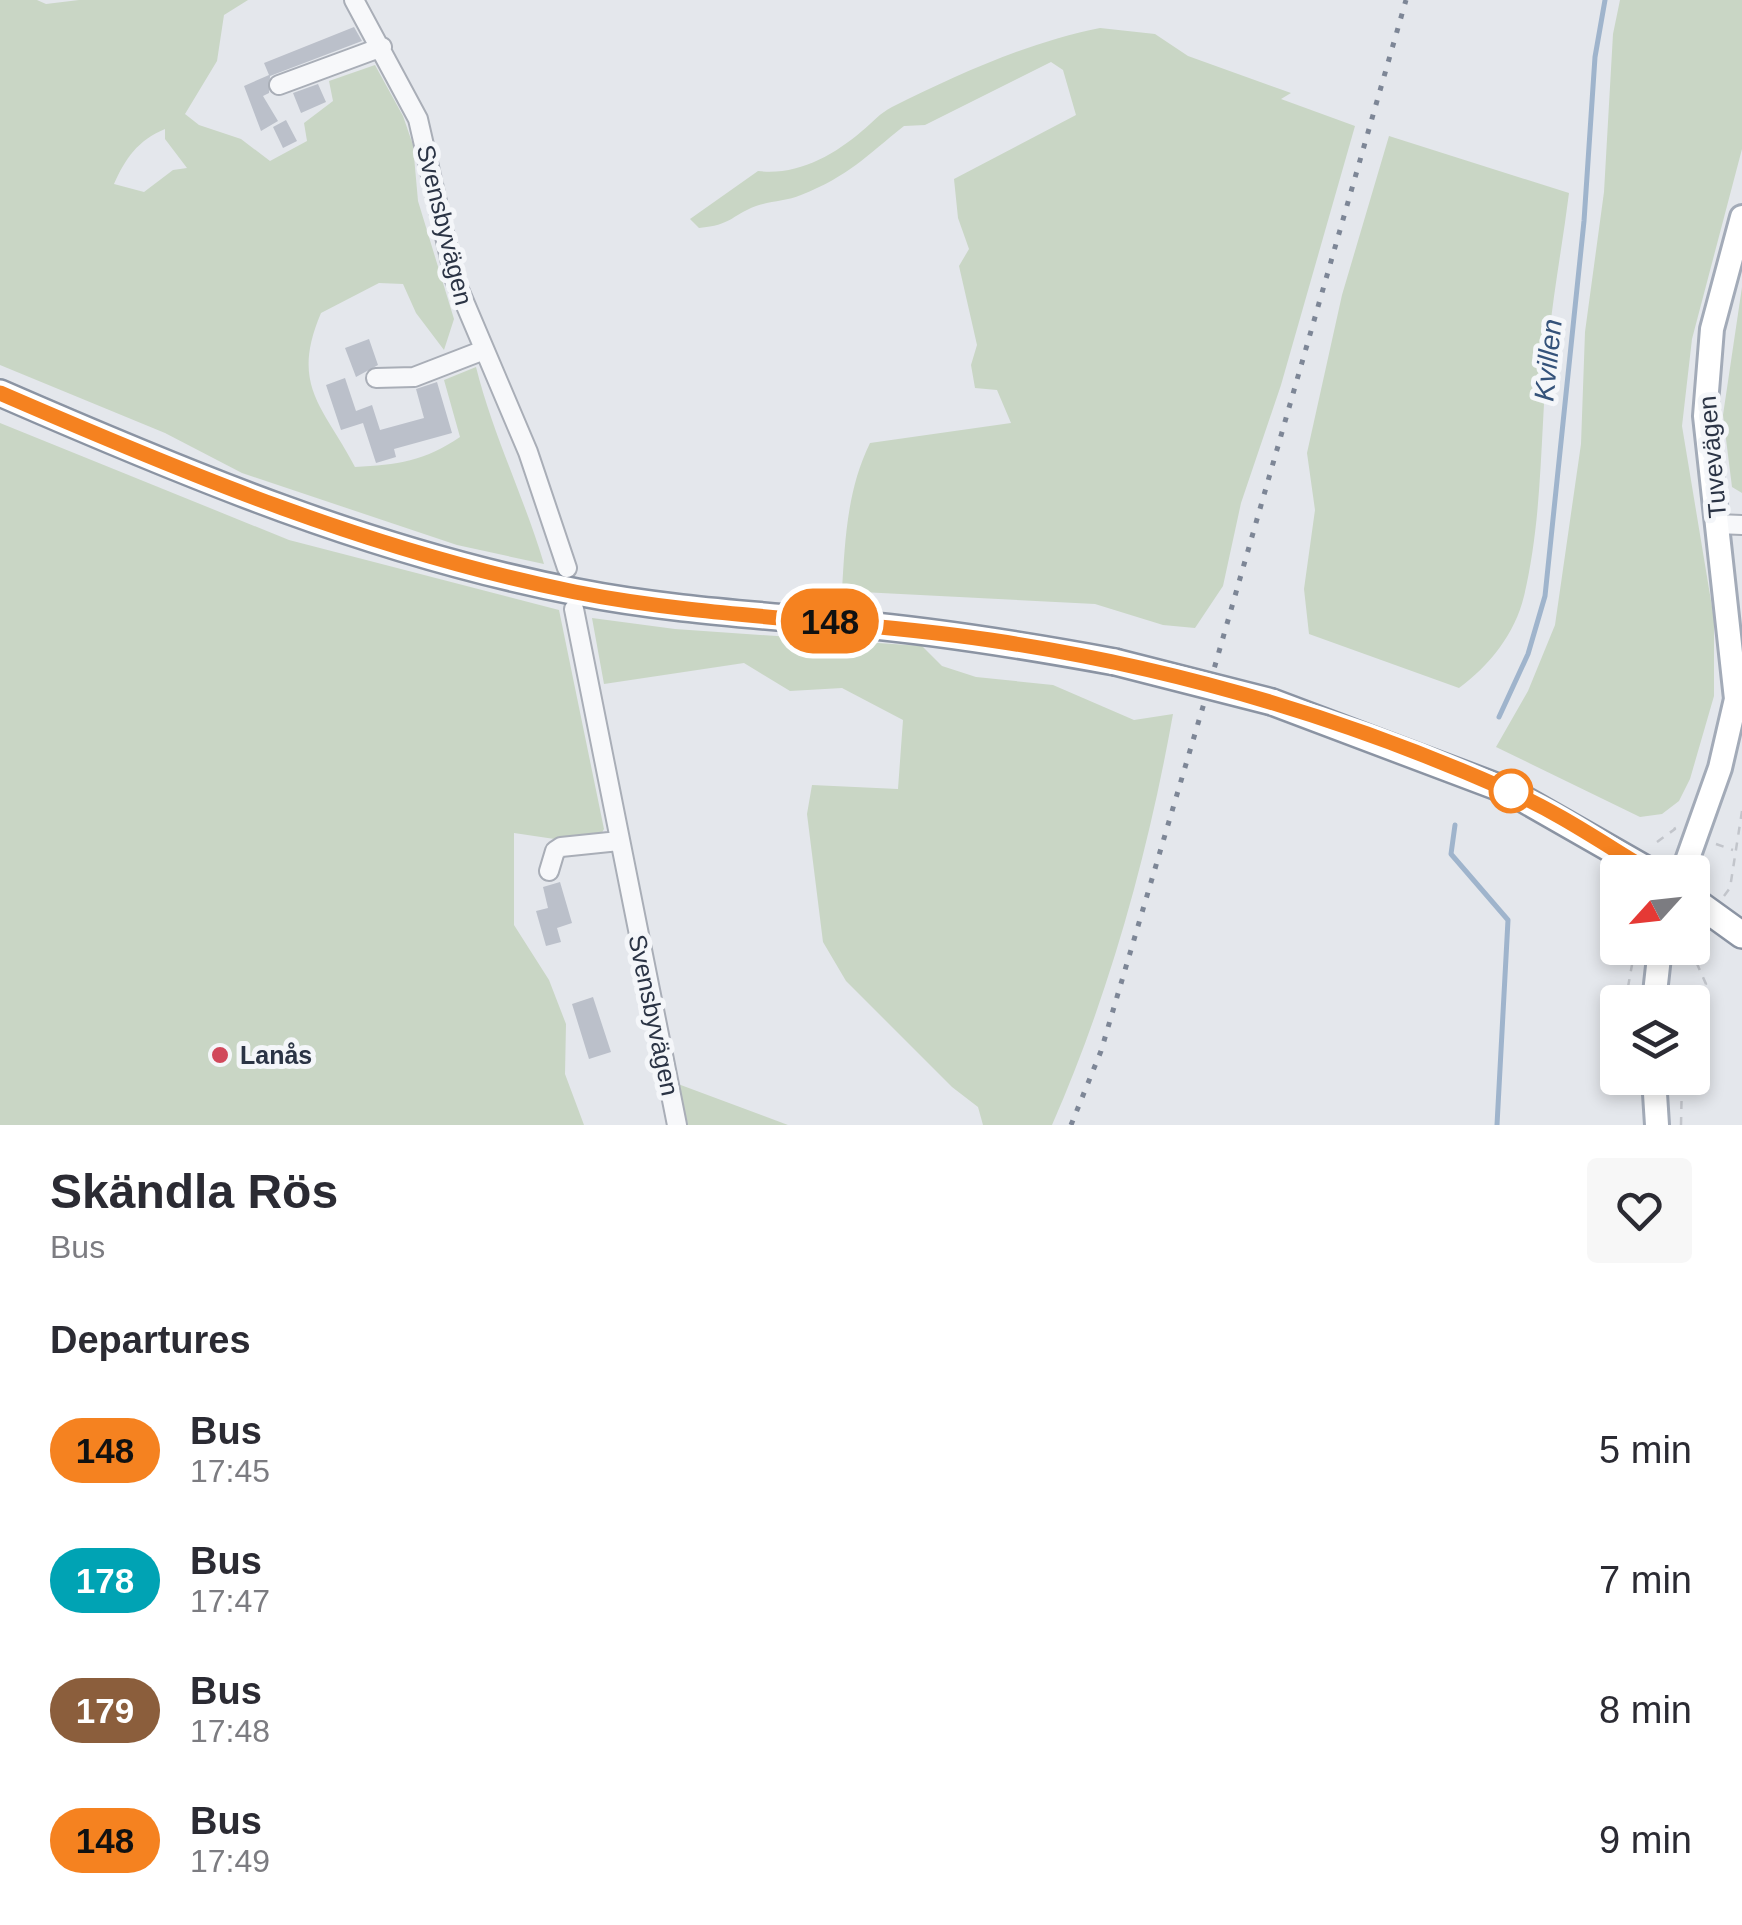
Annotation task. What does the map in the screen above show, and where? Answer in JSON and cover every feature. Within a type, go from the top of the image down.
[{"type":"highway","points":[[0,393],[244,495],[372,542],[440,561],[644,602],[966,636],[1115,662],[1272,702],[1511,792],[1621,855]]},
{"type":"highway","points":[[1710,911],[1742,935]]},
{"type":"main road","name":"Tuvevägen","points":[[1690,855],[1720,768],[1736,699],[1706,446],[1707,359],[1742,217]]},
{"type":"main road","points":[[1655,1095],[1657,1125]]},
{"type":"street","name":"Svensbyvägen","points":[[354,0],[422,130],[450,264],[535,468],[567,568]]},
{"type":"street","points":[[278,84],[382,48]]},
{"type":"street","points":[[376,378],[414,377],[484,350]]},
{"type":"street","points":[[1717,524],[1742,525]]},
{"type":"street","name":"Svensbyvägen","points":[[574,610],[678,1125]]},
{"type":"street","points":[[549,872],[554,851],[619,841]]},
{"type":"path","points":[[1716,844],[1734,849],[1742,810]]},
{"type":"path","points":[[1657,842],[1676,829],[1673,825]]},
{"type":"path","points":[[1681,1125],[1682,1095]]},
{"type":"green space","points":[[0,0],[37,0],[46,4],[79,0],[248,0],[224,15],[217,61],[185,114],[199,125],[241,139],[270,161],[307,141],[304,123],[333,101],[329,81],[375,65],[403,116],[413,145],[418,201],[454,319],[444,350],[416,313],[403,284],[379,283],[321,313],[309,359],[314,394],[322,411],[355,467],[410,460],[435,452],[460,437],[444,380],[476,367],[544,564],[457,545],[242,473],[165,433],[0,365]],"holes":[[[165,129],[165,139],[187,168],[173,170],[144,192],[114,184],[140,145]]]},
{"type":"green space","points":[[1620,0],[1742,0],[1742,149],[1692,339],[1682,426],[1714,619],[1714,696],[1690,779],[1679,801],[1662,814],[1640,817],[1496,747],[1528,691],[1555,625],[1581,444],[1585,332],[1604,192],[1613,34]]},
{"type":"green space","points":[[1100,28],[1155,34],[1188,56],[1291,93],[1281,99],[1355,126],[1281,385],[1241,503],[1223,586],[1195,628],[1163,625],[1095,604],[842,591],[852,497],[870,443],[1011,423],[997,390],[975,388],[971,365],[977,345],[959,266],[969,249],[958,218],[954,179],[1076,115],[1063,70],[1051,62],[925,125],[904,126],[845,173],[801,195],[756,206],[710,227],[699,228],[690,219],[758,171],[800,167],[826,156],[888,109],[942,83],[1019,51]]},
{"type":"green space","points":[[1389,136],[1569,193],[1549,337],[1535,532],[1524,596],[1499,648],[1459,688],[1309,634],[1304,589],[1315,510],[1307,453],[1342,295]]},
{"type":"green space","points":[[1742,287],[1742,493],[1732,487],[1723,415]]},
{"type":"green space","points":[[0,423],[289,540],[559,610],[604,829],[595,845],[514,833],[514,925],[549,980],[566,1024],[565,1074],[584,1125],[0,1125]]},
{"type":"green space","points":[[592,618],[675,629],[922,646],[942,666],[976,677],[1053,685],[1134,720],[1173,714],[1152,819],[1125,923],[1073,1076],[1052,1125],[983,1125],[978,1107],[952,1087],[846,981],[823,942],[807,814],[812,785],[898,789],[903,720],[842,688],[790,691],[744,663],[604,684]]},
{"type":"green space","points":[[678,1084],[788,1125],[688,1125]]},
{"type":"building","points":[[354,27],[362,41],[270,76],[269,93],[263,96],[278,121],[261,131],[244,86],[269,75],[264,63]]},
{"type":"building","points":[[318,84],[326,102],[301,113],[293,93]]},
{"type":"building","points":[[286,120],[297,141],[283,148],[273,127]]},
{"type":"building","points":[[369,339],[378,365],[356,377],[345,348]]},
{"type":"building","points":[[345,378],[356,411],[372,405],[380,430],[424,418],[416,389],[437,382],[452,433],[394,449],[396,457],[376,463],[363,423],[341,430],[326,385]]},
{"type":"building","points":[[560,882],[572,923],[557,928],[561,942],[546,946],[536,911],[548,908],[543,887]]},
{"type":"building","points":[[593,997],[611,1052],[589,1059],[572,1004]]},
{"type":"waterway","name":"Kvillen","points":[[1499,717],[1528,654],[1545,596],[1584,221],[1595,57],[1605,0]]},
{"type":"waterway","name":"Kvillen","points":[[1455,825],[1451,854],[1508,920],[1497,1125]]},
{"type":"railway","points":[[1071,1125],[1101,1051],[1406,0]]},
{"type":"bus line","name":"148","points":[[0,393],[244,495],[372,542],[440,561],[578,592],[644,602],[994,640],[1115,662],[1272,702],[1425,756],[1511,792],[1622,855]]},
{"type":"place","name":"Lanås","points":[[220,1055]]}]
